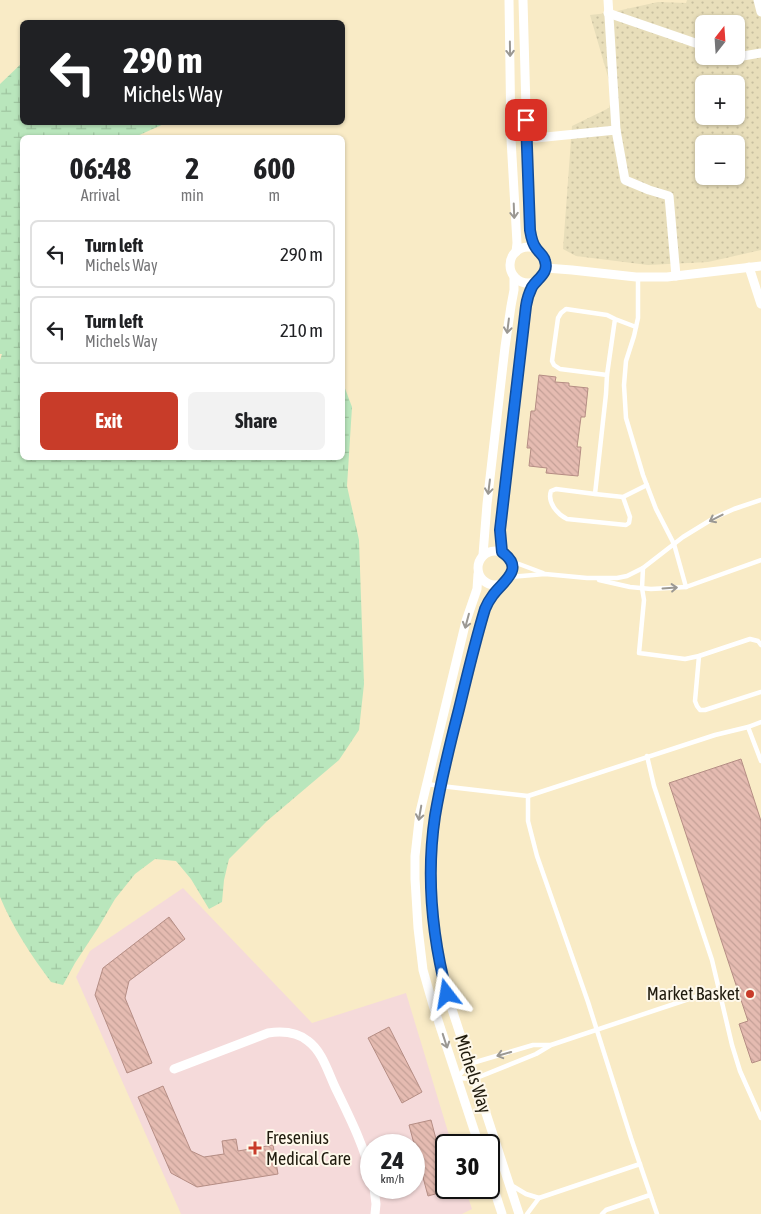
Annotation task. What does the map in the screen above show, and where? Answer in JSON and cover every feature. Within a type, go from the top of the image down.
[{"type":"street","points":[[509,0],[511,139],[516,252]]},
{"type":"street","points":[[523,0],[529,218],[531,237],[537,250]]},
{"type":"street","points":[[608,0],[616,130],[625,180],[669,196],[676,276]]},
{"type":"street","points":[[758,0],[761,12]]},
{"type":"street","points":[[608,13],[695,43]]},
{"type":"street","points":[[745,56],[761,53]]},
{"type":"street","points":[[536,138],[616,130]]},
{"type":"street","points":[[483,555],[492,551],[502,552],[507,556],[512,566],[512,572],[507,581],[496,586],[485,583],[478,574],[478,564],[483,555],[505,347],[514,290],[514,278],[510,269],[510,263],[516,252],[531,248],[541,253],[546,268],[527,298],[524,315],[500,530],[502,552]]},
{"type":"street","points":[[546,268],[638,277],[667,277],[761,266]]},
{"type":"street","points":[[749,267],[761,304]]},
{"type":"street","points":[[514,278],[526,283],[537,281]]},
{"type":"street","name":"Michels Way","points":[[475,1134],[423,970],[416,900],[416,856],[419,821],[426,784],[466,621],[477,589],[478,574]]},
{"type":"street","name":"Michels Way","points":[[502,584],[485,609],[454,727],[441,786],[435,815],[431,861],[432,907],[441,971],[445,986],[519,1214]]},
{"type":"street","points":[[174,1069],[268,1033],[280,1032],[300,1036],[317,1050],[324,1062],[360,1140]]},
{"type":"street","points":[[375,1199],[375,1214]]},
{"type":"street","points":[[497,1199],[502,1214]]},
{"type":"lane","points":[[638,277],[638,318],[626,362],[624,385],[626,418],[656,509],[674,544],[686,587]]},
{"type":"lane","points":[[607,374],[560,369],[554,365],[552,361],[558,318],[561,312],[566,310],[607,315],[636,327]]},
{"type":"lane","points":[[595,494],[607,374],[615,319]]},
{"type":"lane","points":[[623,497],[630,517],[629,523],[626,525],[567,519],[562,517],[551,503],[549,496],[551,491],[556,489],[623,497],[647,485]]},
{"type":"lane","points":[[587,578],[628,576],[643,568],[683,537],[714,518],[761,500]]},
{"type":"lane","points":[[510,577],[544,574],[587,578],[642,588],[666,589],[686,587],[761,560]]},
{"type":"lane","points":[[511,561],[544,574]]},
{"type":"lane","points":[[643,568],[642,588],[644,600],[639,653],[685,659],[750,639],[758,641],[761,645]]},
{"type":"lane","points":[[699,656],[695,701],[700,710],[761,692]]},
{"type":"lane","points":[[426,784],[528,796],[647,756],[761,722]]},
{"type":"lane","points":[[748,727],[761,761]]},
{"type":"lane","points":[[647,756],[654,786],[712,960],[740,1071],[761,1118]]},
{"type":"lane","points":[[528,796],[528,821],[537,856],[588,1002],[656,1214]]},
{"type":"lane","points":[[457,1078],[474,1078],[536,1054],[552,1045],[719,989]]},
{"type":"lane","points":[[457,1078],[469,1064],[533,1046],[552,1045]]},
{"type":"lane","points":[[527,1214],[539,1198],[640,1164]]},
{"type":"lane","points":[[510,1184],[526,1194],[539,1198]]},
{"type":"lane","points":[[602,1214],[606,1210],[650,1195]]},
{"type":"shaded area","points":[[183,888],[312,1023],[406,993],[449,1134],[435,1134],[435,1199],[469,1199],[472,1209],[462,1214],[181,1214],[76,977],[90,951]]},
{"type":"green space","points":[[20,65],[20,125],[162,125],[139,135],[20,135],[20,460],[345,460],[345,388],[352,407],[347,486],[359,540],[364,684],[359,730],[339,760],[267,821],[229,859],[224,880],[222,902],[209,909],[191,879],[176,861],[155,859],[135,874],[115,899],[63,985],[51,982],[17,930],[0,897],[0,360],[2,354],[0,354],[0,84]]},
{"type":"sand","points":[[687,0],[761,0],[761,250],[708,262],[648,265],[576,256],[563,249],[572,126],[609,108],[613,94],[590,15],[658,2],[686,3]]},
{"type":"building","points":[[539,375],[556,377],[555,382],[569,383],[569,386],[588,388],[585,417],[581,417],[577,447],[581,447],[578,476],[546,473],[547,468],[529,466],[531,448],[527,448],[531,411],[535,411]]},
{"type":"building","points":[[741,759],[761,821],[761,1060],[752,1063],[739,1024],[748,1021],[669,783]]},
{"type":"building","points":[[169,917],[185,939],[129,981],[125,998],[152,1063],[127,1073],[95,995],[103,968]]},
{"type":"building","points":[[389,1027],[422,1092],[402,1103],[368,1038]]},
{"type":"building","points":[[163,1086],[191,1151],[204,1157],[224,1154],[222,1141],[236,1139],[238,1151],[273,1145],[278,1174],[197,1187],[171,1173],[138,1097]]},
{"type":"building","points":[[431,1120],[435,1135],[435,1194],[428,1196],[425,1185],[425,1134],[411,1134],[409,1125]]},
{"type":"place","name":"Market Basket","points":[[750,994]]},
{"type":"place","name":"Fresenius Medical Care","points":[[255,1148]]},
{"type":"route","points":[[447,994],[441,971],[432,907],[431,861],[435,815],[454,727],[485,609],[493,595],[507,581],[512,572],[511,561],[502,552],[500,536],[509,448],[527,298],[546,268],[544,258],[537,250],[530,230],[526,120]]}]
